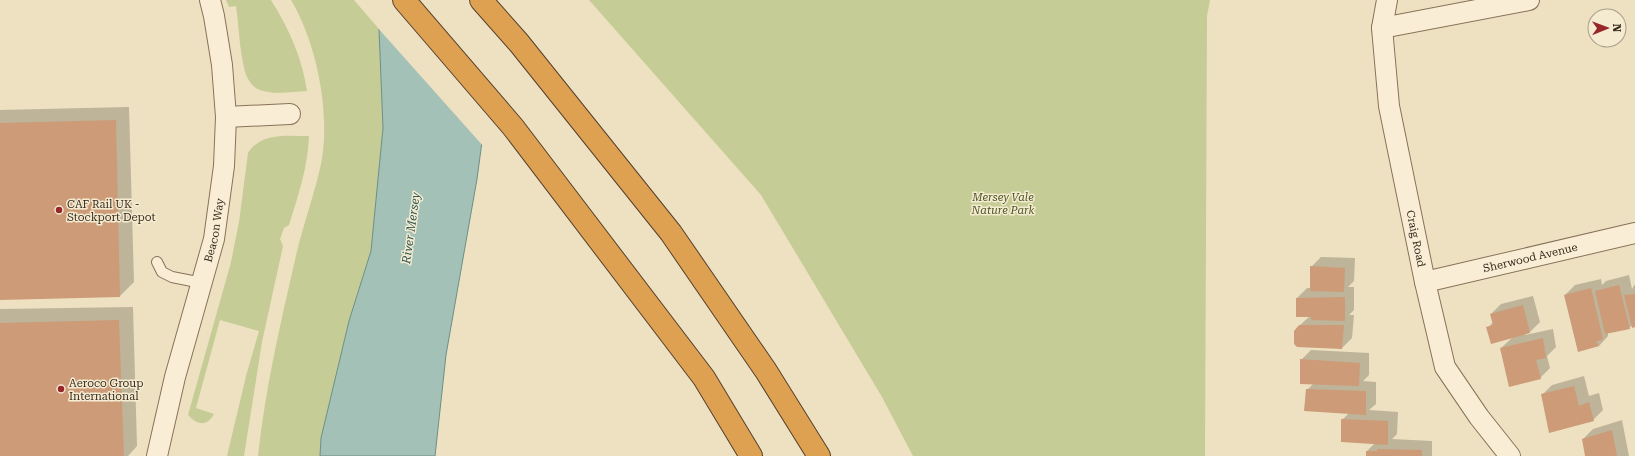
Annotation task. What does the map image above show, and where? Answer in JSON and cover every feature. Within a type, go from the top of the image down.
[{"type":"highway","points":[[404,0],[513,127],[704,378],[751,456]]},
{"type":"highway","points":[[481,0],[519,42],[671,233],[766,371],[819,456]]},
{"type":"street","name":"Beacon Way","points":[[157,456],[175,377],[214,239],[220,202],[224,166],[226,117],[222,65],[210,0]]},
{"type":"street","name":"Craig Road","points":[[1388,0],[1382,28],[1389,106],[1444,367],[1479,417],[1510,456]]},
{"type":"street","points":[[1382,28],[1529,0]]},
{"type":"street","points":[[226,117],[290,114]]},
{"type":"street","name":"Sherwood Avenue","points":[[1425,282],[1635,233]]},
{"type":"lane","points":[[157,262],[162,272],[172,277],[202,283]]},
{"type":"green space","points":[[226,0],[271,0],[284,22],[294,44],[302,67],[307,91],[283,93],[265,92],[252,85],[247,77],[243,62],[236,6],[229,7]]},
{"type":"green space","points":[[291,0],[354,0],[379,29],[383,128],[371,251],[349,321],[321,438],[320,456],[258,456],[269,382],[279,333],[298,248],[321,164],[324,144],[323,102],[315,58],[308,37]]},
{"type":"green space","name":"Mersey Vale Nature Park","points":[[589,0],[1210,0],[1207,16],[1205,456],[913,456],[882,397],[761,195]]},
{"type":"green space","points":[[309,136],[307,159],[299,192],[289,225],[284,228],[280,239],[283,246],[262,342],[244,456],[227,456],[246,376],[259,331],[220,320],[196,408],[214,414],[205,423],[198,423],[188,415],[231,262],[239,222],[248,153],[253,146],[267,138]]},
{"type":"water","name":"River Mersey","points":[[382,0],[501,0],[477,179],[446,355],[435,456],[320,456],[321,438],[349,321],[371,251],[383,128],[379,29]]},
{"type":"pier","points":[[380,0],[503,0],[484,147],[377,27]]},
{"type":"building","name":"CAF Rail UK - Stockport Depot","points":[[116,120],[120,297],[0,300],[0,123]]},
{"type":"building","points":[[1310,266],[1345,268],[1344,292],[1310,291]]},
{"type":"building","points":[[1619,285],[1630,329],[1605,334],[1595,291]]},
{"type":"building","points":[[1591,288],[1603,339],[1596,342],[1599,346],[1578,352],[1564,295]]},
{"type":"building","points":[[1635,294],[1635,327],[1632,328],[1624,295]]},
{"type":"building","points":[[1345,297],[1345,321],[1311,320],[1311,317],[1296,317],[1296,298]]},
{"type":"building","points":[[1523,305],[1530,333],[1491,344],[1486,327],[1493,325],[1490,314]]},
{"type":"building","name":"Aeroco Group International","points":[[119,320],[124,456],[0,456],[0,323]]},
{"type":"building","points":[[1299,325],[1344,325],[1342,349],[1297,347],[1294,344],[1294,331]]},
{"type":"building","points":[[1543,338],[1546,358],[1536,360],[1541,379],[1509,387],[1500,348]]},
{"type":"building","points":[[1300,359],[1360,363],[1359,386],[1300,384]]},
{"type":"building","points":[[1574,386],[1579,406],[1589,402],[1594,421],[1549,433],[1541,394]]},
{"type":"building","points":[[1306,389],[1366,391],[1366,415],[1304,411]]},
{"type":"building","points":[[1341,419],[1388,421],[1388,445],[1341,442]]},
{"type":"building","points":[[1612,430],[1617,456],[1585,456],[1582,439]]},
{"type":"building","points":[[1377,449],[1422,450],[1422,456],[1366,456],[1366,451],[1377,451]]},
{"type":"place","name":"CAF Rail UK - Stockport Depot","points":[[59,210]]},
{"type":"place","name":"Aeroco Group International","points":[[61,389]]}]
